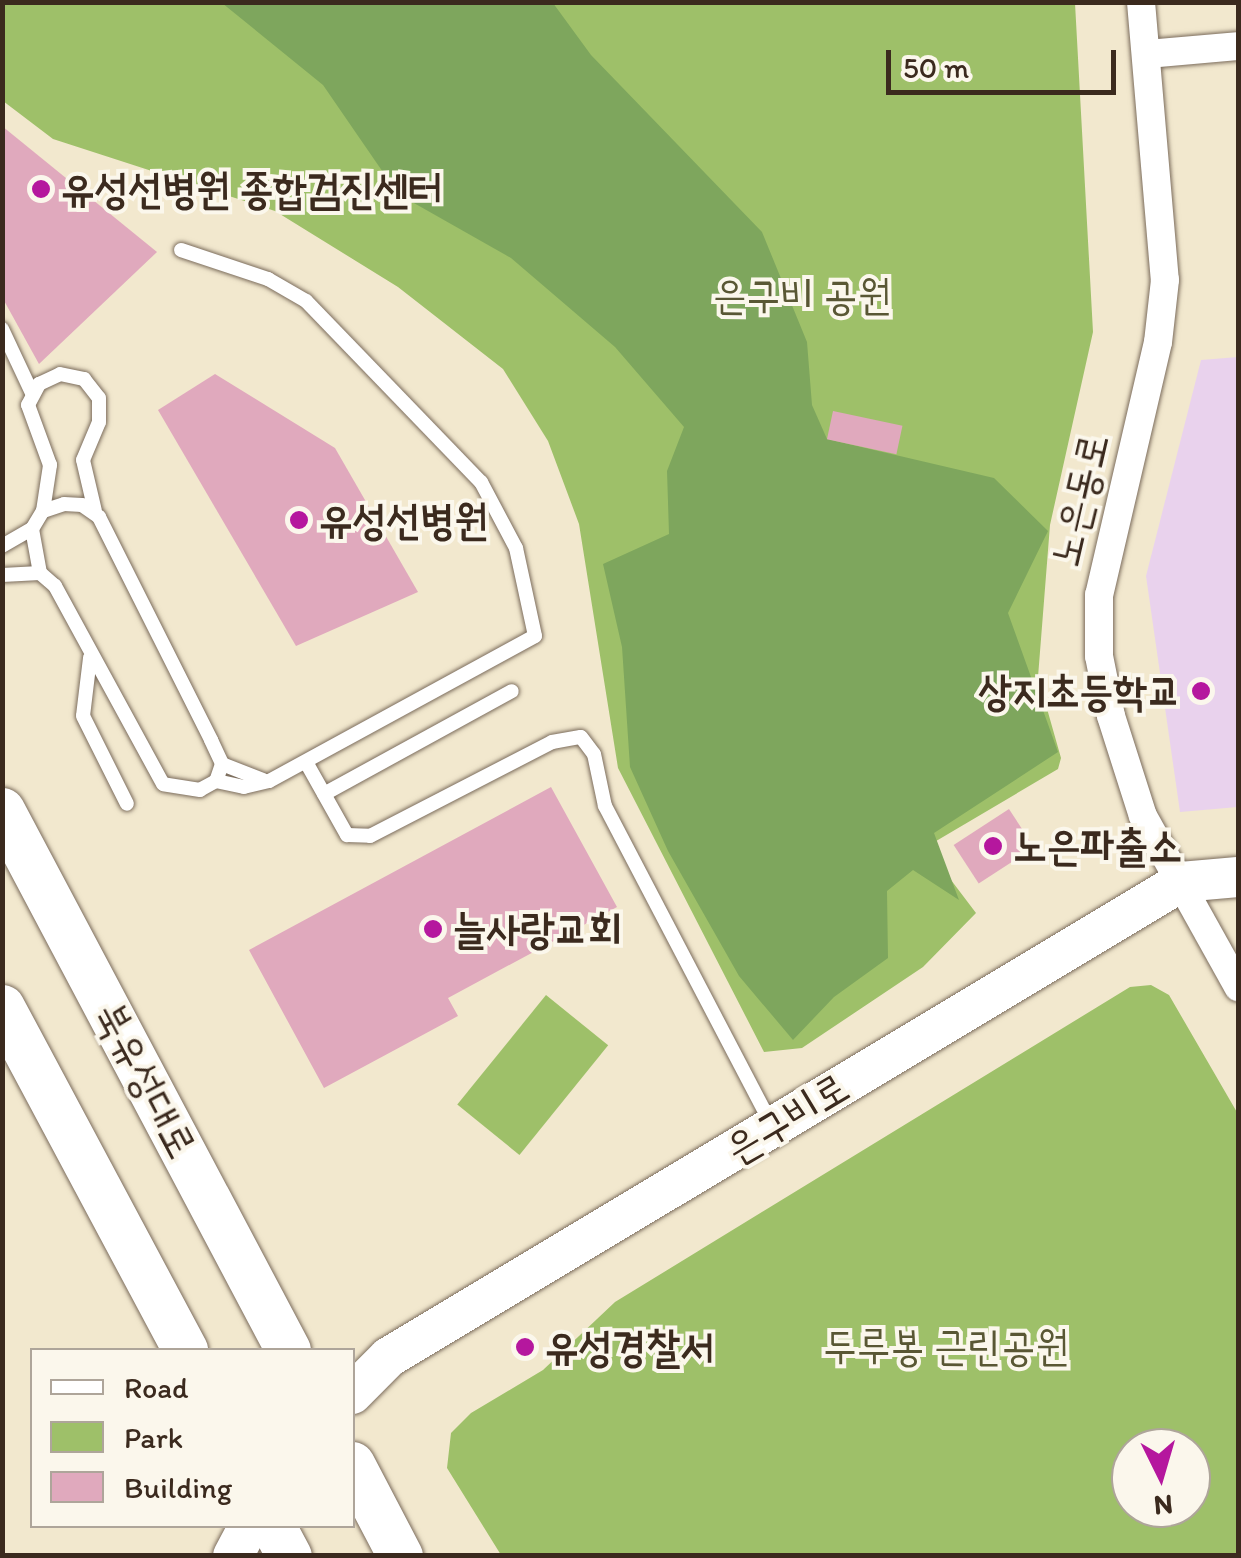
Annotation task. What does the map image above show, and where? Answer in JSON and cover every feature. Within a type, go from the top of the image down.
[{"type":"main road","name":"북유성대로","points":[[2,810],[287,1348]]},
{"type":"main road","points":[[2,1007],[183,1348]]},
{"type":"main road","points":[[355,1470],[400,1556]]},
{"type":"main road","points":[[274,1528],[289,1556]]},
{"type":"street","name":"노은동로","points":[[1141,2],[1166,280],[1158,342],[1099,595],[1100,656],[1110,716],[1143,816],[1238,987]]},
{"type":"street","points":[[1147,54],[1238,46]]},
{"type":"street","name":"은구비로","points":[[355,1391],[378,1364],[1181,882],[1238,877]]},
{"type":"street","points":[[233,1556],[247,1528]]},
{"type":"lane","points":[[32,529],[40,573],[55,586],[90,658],[163,784],[184,792],[216,781],[244,786],[269,781],[534,636],[516,548],[481,482],[306,302],[268,279],[181,250]]},
{"type":"lane","points":[[2,328],[24,370],[32,394],[28,416],[50,464],[43,511],[32,529],[2,546]]},
{"type":"lane","points":[[24,370],[49,377],[84,379],[98,398],[98,422],[83,460],[87,497],[222,764],[269,781]]},
{"type":"lane","points":[[32,394],[49,377]]},
{"type":"lane","points":[[43,511],[82,505],[99,518]]},
{"type":"lane","points":[[2,574],[40,573]]},
{"type":"lane","points":[[90,658],[82,716],[128,804]]},
{"type":"lane","points":[[324,794],[512,691]]},
{"type":"lane","points":[[306,762],[347,835],[370,836],[552,742],[581,736],[594,754],[605,806],[772,1127]]},
{"type":"lane","points":[[216,781],[222,764]]},
{"type":"shaded area","name":"상지초등학교","points":[[1238,357],[1238,807],[1180,812],[1146,576],[1201,360]]},
{"type":"green space","name":"은구비 공원","points":[[2,3],[1075,3],[1093,332],[1050,525],[1038,677],[1061,758],[1058,769],[926,847],[976,913],[923,967],[802,1048],[764,1052],[618,768],[579,524],[548,441],[503,369],[398,287],[275,211],[53,139],[3,101]]},
{"type":"green space","points":[[222,3],[553,3],[591,55],[762,232],[807,342],[812,405],[827,439],[994,478],[1048,531],[1008,613],[1058,752],[934,833],[959,900],[913,870],[887,891],[888,958],[834,997],[793,1040],[739,976],[668,851],[630,767],[622,647],[603,564],[669,534],[667,471],[684,427],[615,347],[511,258],[398,194],[323,85]]},
{"type":"green space","name":"두루봉 근린공원","points":[[1151,985],[1169,995],[1238,1114],[1238,1555],[501,1555],[447,1468],[451,1433],[471,1413],[543,1370],[615,1302],[1130,987]]},
{"type":"green space","points":[[546,995],[608,1045],[519,1155],[457,1105]]},
{"type":"building","name":"유성선병원 종합검진센터","points":[[2,126],[157,252],[39,364],[2,297]]},
{"type":"building","name":"유성선병원","points":[[215,374],[335,448],[418,592],[296,646],[158,410]]},
{"type":"building","points":[[833,411],[902,426],[896,454],[827,439]]},
{"type":"building","name":"늘사랑교회","points":[[551,787],[617,907],[448,998],[458,1016],[324,1088],[249,950]]},
{"type":"building","name":"노은파출소","points":[[1009,809],[1034,848],[979,884],[954,845]]},
{"type":"place","name":"유성선병원 종합검진센터","points":[[41,189]]},
{"type":"place","name":"유성선병원","points":[[299,520]]},
{"type":"place","name":"상지초등학교","points":[[1201,691]]},
{"type":"place","name":"노은파출소","points":[[993,846]]},
{"type":"place","name":"늘사랑교회","points":[[433,929]]},
{"type":"place","name":"유성경찰서","points":[[525,1347]]}]
